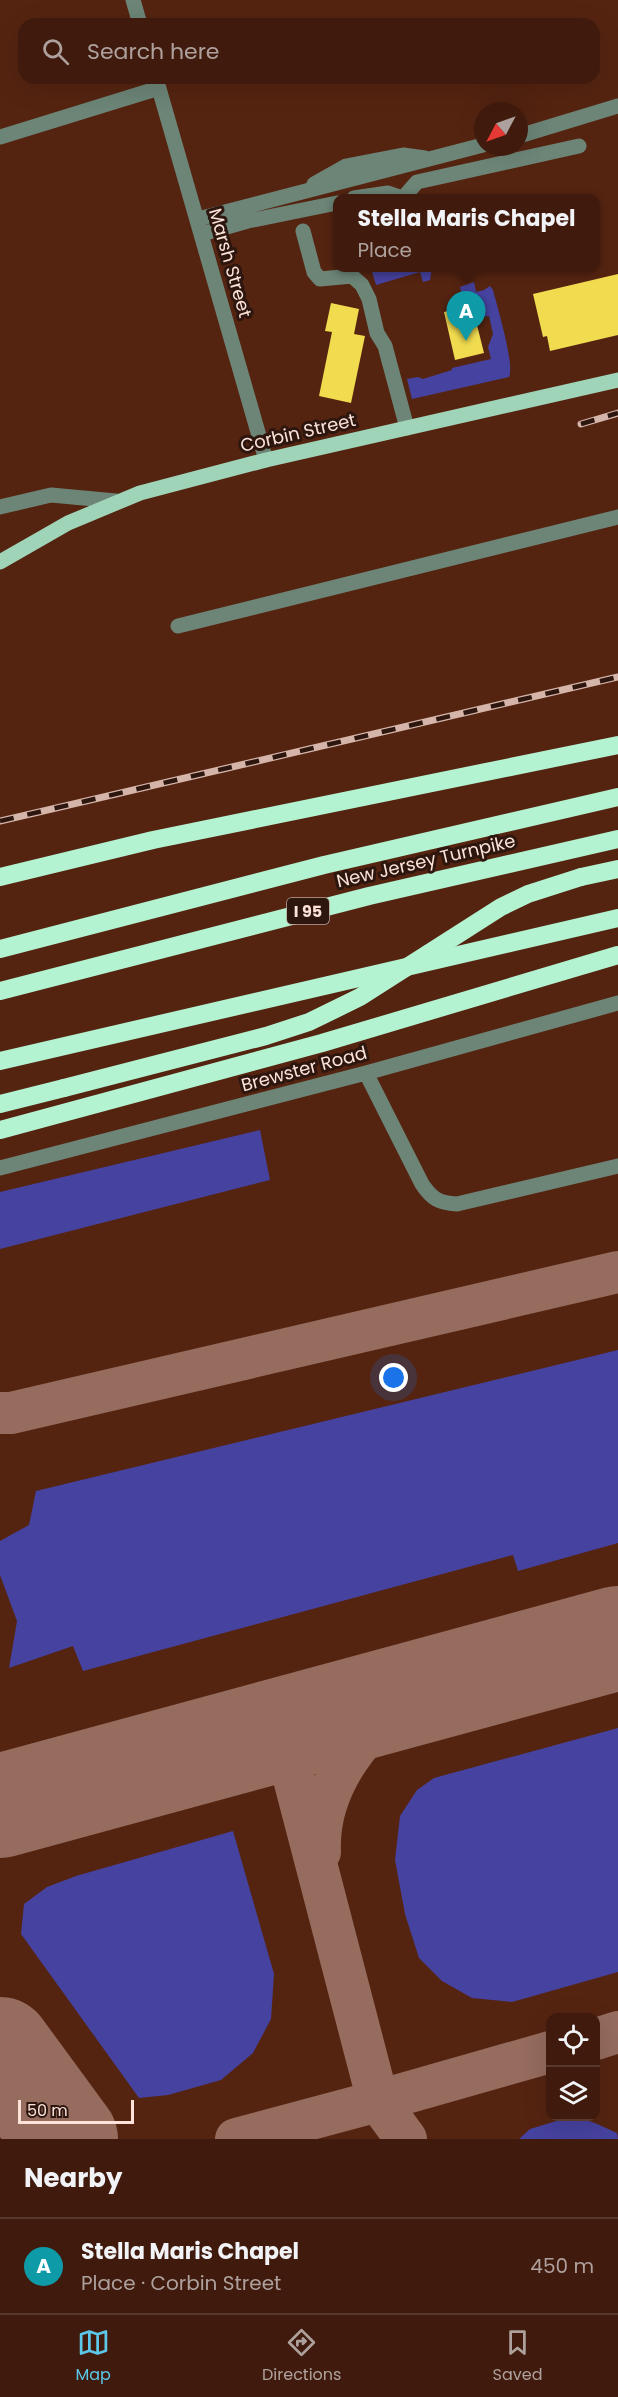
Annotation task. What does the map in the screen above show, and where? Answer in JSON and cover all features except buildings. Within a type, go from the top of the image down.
[{"type":"highway","points":[[0,877],[153,840],[618,745]]},
{"type":"highway","name":"New Jersey Turnpike","points":[[0,949],[333,862],[618,797]]},
{"type":"highway","name":"New Jersey Turnpike","points":[[0,992],[369,896],[618,839]]},
{"type":"highway","points":[[0,1104],[258,1038],[309,1022],[360,997],[501,907],[539,890],[618,869]]},
{"type":"highway","points":[[0,1061],[618,918]]},
{"type":"highway","points":[[0,1130],[322,1043],[618,955]]},
{"type":"main road","name":"Corbin Street","points":[[0,562],[68,524],[117,501],[180,481],[618,380]]},
{"type":"street","points":[[133,0],[138,18]]},
{"type":"street","points":[[0,137],[154,84]]},
{"type":"street","name":"Marsh Street","points":[[157,84],[266,460]]},
{"type":"street","points":[[528,133],[618,106]]},
{"type":"street","points":[[406,194],[417,182],[579,146]]},
{"type":"street","points":[[200,227],[299,194],[474,147]]},
{"type":"street","points":[[200,227],[333,207]]},
{"type":"street","points":[[303,231],[314,272],[320,279],[351,272],[362,285],[369,299],[377,333],[385,346],[407,428]]},
{"type":"street","points":[[0,507],[51,495],[117,501]]},
{"type":"street","points":[[178,626],[618,517]]},
{"type":"street","name":"Brewster Road","points":[[0,1168],[366,1073],[618,1003]]},
{"type":"street","points":[[366,1073],[422,1184],[433,1199],[442,1203],[457,1204],[618,1166]]},
{"type":"shaded area","points":[[372,272],[420,272],[376,285]]},
{"type":"shaded area","points":[[420,272],[431,272],[430,280],[423,282]]},
{"type":"shaded area","points":[[474,282],[476,292],[490,286],[493,290],[508,348],[509,377],[412,399],[407,379],[418,377],[423,379],[452,370],[452,368],[491,359],[488,347],[493,334],[489,316],[475,318],[472,306],[465,307],[460,287]]},
{"type":"shaded area","points":[[260,1130],[270,1180],[0,1249],[0,1192]]},
{"type":"shaded area","points":[[618,1350],[618,1543],[518,1571],[513,1555],[83,1671],[73,1646],[9,1668],[17,1621],[0,1575],[0,1541],[29,1525],[36,1491]]},
{"type":"shaded area","points":[[618,1728],[618,1972],[512,2002],[472,1998],[442,1981],[419,1958],[405,1914],[395,1860],[400,1816],[417,1790],[434,1778]]},
{"type":"shaded area","points":[[233,1831],[274,1974],[271,2019],[253,2053],[221,2080],[168,2095],[139,2098],[21,1934],[24,1904],[47,1887],[76,1876]]},
{"type":"shaded area","points":[[556,2121],[589,2121],[617,2133],[618,2139],[519,2139],[530,2129]]},
{"type":"taxiway","points":[[0,1413],[11,1413],[618,1272]]},
{"type":"taxiway","points":[[320,1852],[321,1828],[327,1804],[348,1759],[363,1739],[381,1721],[401,1707],[427,1693],[461,1681]]},
{"type":"taxiway","points":[[281,1729],[378,2101],[406,2139]]},
{"type":"taxiway","points":[[600,2038],[618,2032]]},
{"type":"taxiway","points":[[236,2139],[546,2053]]},
{"type":"runway","points":[[0,1806],[618,1638]]},
{"type":"runway","points":[[0,2049],[66,2139]]},
{"type":"railway","points":[[581,424],[618,413]]},
{"type":"railway","points":[[0,821],[618,677]]},
{"type":"place","name":"Stella Maris Chapel","points":[[466,341]]}]
